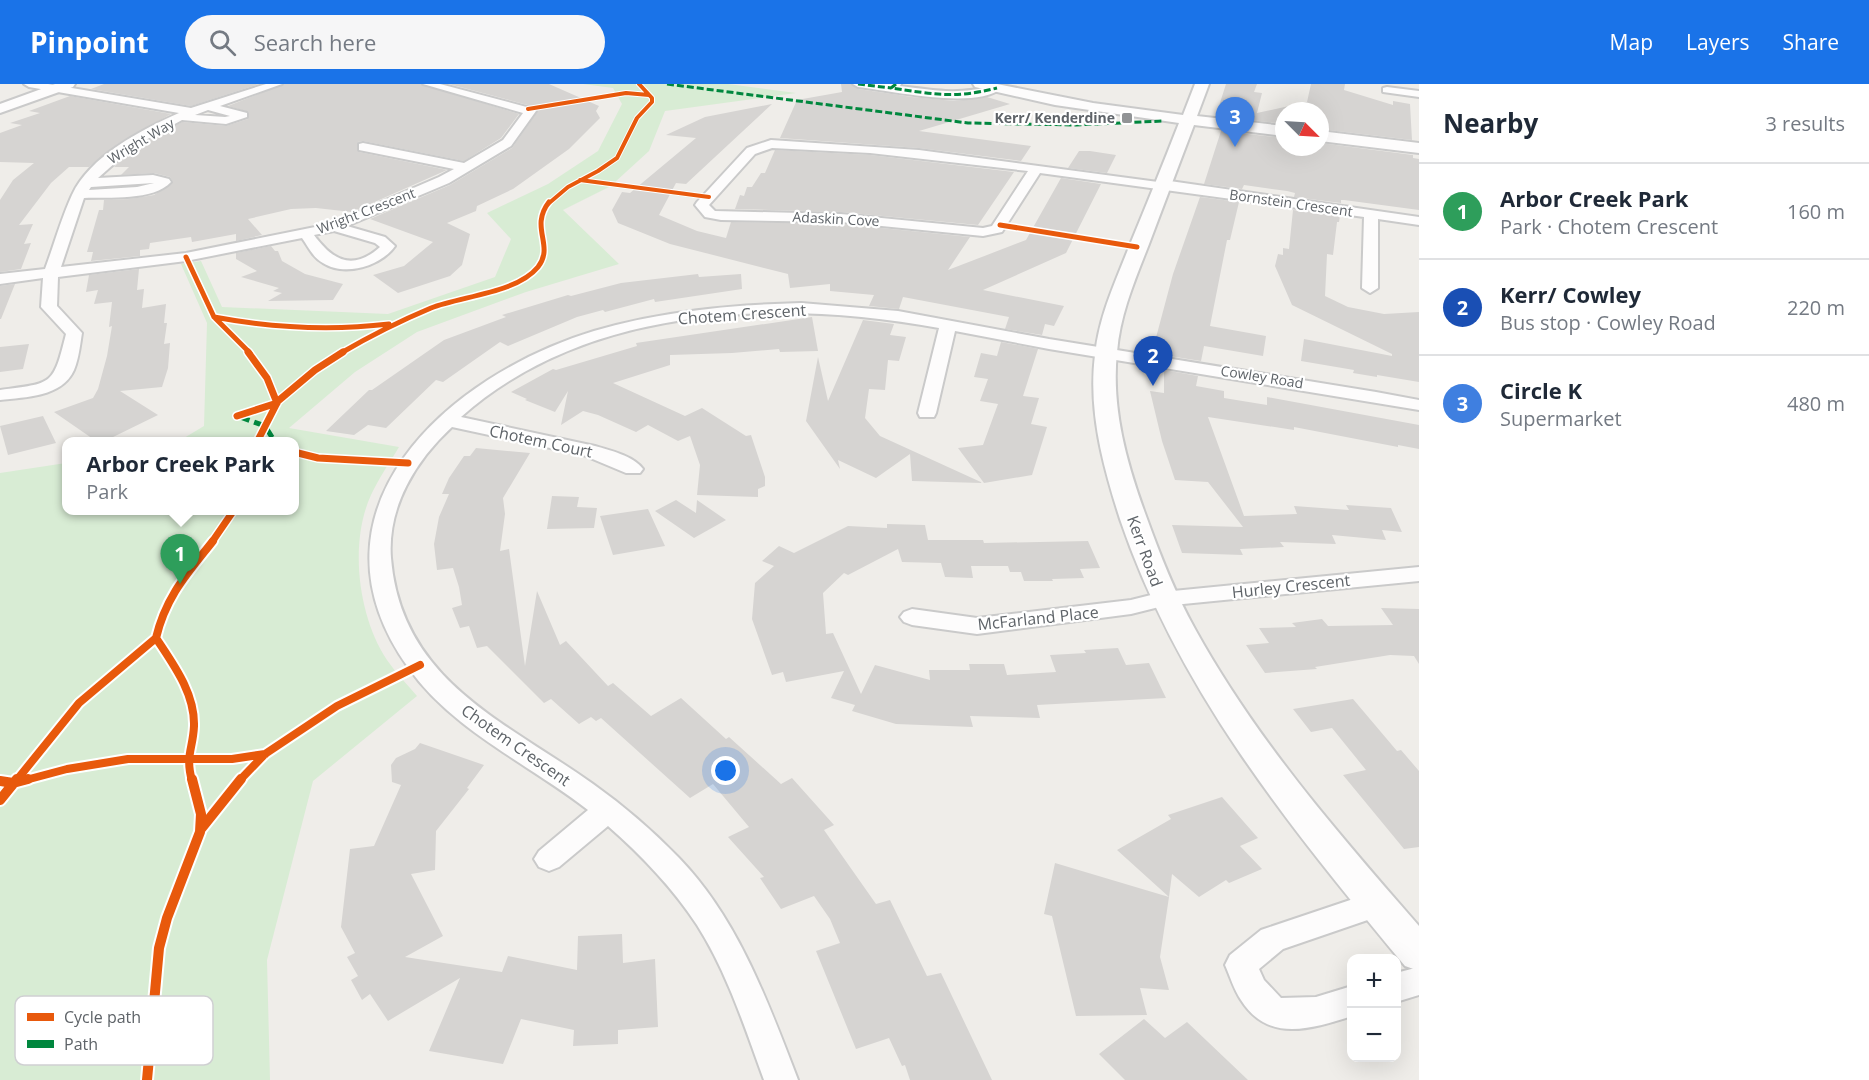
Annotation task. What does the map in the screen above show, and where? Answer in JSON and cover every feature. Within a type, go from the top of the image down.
[{"type":"street","points":[[29,84],[61,86],[226,121],[243,115],[205,106]]},
{"type":"street","points":[[186,114],[277,84]]},
{"type":"street","name":"Wright Crescent","points":[[0,279],[186,257],[334,227],[444,180],[507,143],[530,111],[428,84]]},
{"type":"street","points":[[858,84],[893,86],[951,96],[969,95],[997,88]]},
{"type":"street","points":[[980,84],[1101,108],[1275,130]]},
{"type":"street","name":"Kerr Road","points":[[1202,84],[1111,317],[1105,353],[1104,390],[1113,453],[1137,533],[1163,599],[1230,717],[1293,804],[1419,954]]},
{"type":"street","points":[[0,109],[61,86]]},
{"type":"street","points":[[1387,90],[1419,94]]},
{"type":"street","name":"Wright Way","points":[[0,395],[44,387],[55,382],[65,372],[74,333],[49,307],[51,274],[82,189],[102,164],[124,148],[186,114]]},
{"type":"street","points":[[1329,137],[1419,148]]},
{"type":"street","name":"Adaskin Cove","points":[[1036,169],[997,229],[983,232],[841,218],[728,217],[710,214],[702,205],[751,151],[769,140],[930,155],[1036,169],[1163,186]]},
{"type":"street","points":[[363,147],[465,167]]},
{"type":"street","points":[[153,179],[164,182],[160,186],[147,190],[82,189],[153,179]]},
{"type":"street","name":"Bornstein Crescent","points":[[1163,186],[1419,221]]},
{"type":"street","points":[[1370,288],[1371,214]]},
{"type":"street","points":[[306,234],[324,257],[332,262],[368,261],[382,255],[388,246],[380,240],[334,227]]},
{"type":"street","name":"Chotem Crescent","points":[[781,1080],[760,1022],[718,933],[672,870],[608,810],[464,710],[420,665],[400,634],[386,593],[380,545],[387,508],[408,463],[425,442],[447,420],[484,390],[511,373],[553,352],[604,334],[650,322],[704,314],[804,309],[888,315],[1105,353]]},
{"type":"street","points":[[927,413],[948,325]]},
{"type":"street","name":"Cowley Road","points":[[1105,353],[1295,382],[1419,405]]},
{"type":"street","name":"Chotem Court","points":[[447,420],[588,450],[607,456],[633,469]]},
{"type":"street","name":"Hurley Crescent","points":[[1163,599],[1419,574]]},
{"type":"street","name":"McFarland Place","points":[[912,617],[977,626],[1131,608],[1163,599]]},
{"type":"street","points":[[549,859],[608,810]]},
{"type":"street","points":[[1347,1003],[1316,1012],[1274,1014],[1252,990],[1241,964],[1272,939],[1377,904]]},
{"type":"street","points":[[1401,986],[1419,981]]},
{"type":"green space","points":[[583,84],[728,84],[796,93],[665,111],[649,151],[614,183],[698,194],[693,198],[609,187],[563,210],[619,264],[526,292],[417,332],[355,372],[289,428],[399,447],[374,489],[364,514],[360,535],[360,579],[363,601],[377,642],[390,665],[417,696],[313,781],[267,960],[270,1080],[0,1080],[0,473],[62,464],[62,515],[299,515],[299,437],[186,437],[204,426],[207,323],[181,264],[201,261],[222,307],[388,314],[495,277],[511,239],[487,213],[548,184],[598,151],[622,104],[613,88]]},
{"type":"building","points":[[104,84],[259,84],[191,106],[91,89]]},
{"type":"building","points":[[284,84],[421,84],[519,114],[501,138],[464,161],[363,141],[358,142],[359,152],[447,170],[352,212],[316,208],[291,209],[248,219],[262,235],[236,241],[236,234],[192,242],[191,237],[150,243],[149,249],[140,250],[140,256],[91,261],[93,252],[87,252],[99,210],[103,210],[104,200],[154,195],[173,182],[170,177],[154,173],[121,175],[129,167],[114,167],[134,149],[182,122],[226,126],[248,119],[249,112],[228,106]]},
{"type":"building","points":[[449,84],[549,84],[599,106],[596,111],[600,118],[569,149],[513,189],[477,206],[476,211],[447,223],[470,234],[462,265],[450,276],[398,293],[373,275],[404,266],[433,242],[370,219],[450,185],[512,148],[538,111],[535,107]]},
{"type":"building","points":[[841,84],[851,84],[858,89],[912,97],[954,101],[987,97],[1010,104],[919,131],[1031,146],[1021,161],[919,148],[780,138],[797,100],[842,92]]},
{"type":"building","points":[[1226,84],[1257,84],[1254,92],[1262,93],[1257,113],[1275,109],[1275,123],[1225,117],[1227,110],[1218,109]]},
{"type":"building","points":[[1311,84],[1345,84],[1344,90],[1393,105],[1393,101],[1410,104],[1412,140],[1329,130],[1329,102],[1307,102]]},
{"type":"building","points":[[70,96],[171,114],[117,144],[89,167],[69,167],[51,183],[19,225],[33,224],[24,244],[31,243],[21,269],[0,272],[0,200],[13,180],[34,163],[0,162],[0,133],[22,125],[10,123],[40,113],[29,111]]},
{"type":"building","points":[[772,104],[686,184],[676,183],[659,215],[697,231],[726,238],[731,222],[841,224],[970,237],[948,270],[1026,240],[1061,178],[1101,184],[1066,253],[983,290],[1064,306],[1054,326],[1045,324],[1042,335],[1005,329],[1009,317],[903,297],[899,309],[869,306],[874,295],[830,291],[830,284],[790,288],[788,274],[670,244],[618,223],[612,210],[622,192],[630,193],[696,138],[666,135],[705,117]]},
{"type":"building","points":[[1221,131],[1275,137],[1275,156],[1329,156],[1329,144],[1413,155],[1413,158],[1419,159],[1419,210],[1344,200],[1341,200],[1341,203],[1294,197],[1295,193],[1287,191],[1244,185],[1242,189],[1204,184]]},
{"type":"building","points":[[775,150],[870,155],[1014,172],[978,225],[841,212],[735,209],[740,195],[744,196],[747,187],[752,187],[761,173],[765,173]]},
{"type":"building","points":[[1079,151],[1116,155],[1107,173],[1068,168]]},
{"type":"building","points":[[1200,197],[1239,202],[1230,240],[1227,240],[1210,326],[1266,336],[1263,356],[1204,346],[1201,361],[1163,355],[1163,346],[1154,345],[1173,274]]},
{"type":"building","points":[[1293,210],[1340,216],[1337,222],[1333,255],[1327,254],[1325,296],[1348,307],[1384,314],[1419,312],[1419,382],[1353,373],[1354,370],[1301,361],[1304,339],[1392,356],[1392,354],[1292,305],[1275,266],[1278,254],[1283,255],[1283,248],[1289,249]]},
{"type":"building","points":[[271,246],[278,251],[282,261],[305,274],[343,284],[333,300],[268,301],[282,293],[273,291],[279,288],[241,277],[257,271],[236,259],[236,253]]},
{"type":"building","points":[[139,269],[137,290],[144,289],[142,308],[166,304],[164,323],[167,323],[164,344],[170,343],[168,368],[162,387],[120,391],[158,415],[113,437],[90,437],[54,412],[93,398],[98,389],[107,356],[112,326],[109,327],[112,302],[94,304],[98,290],[86,292],[89,275]]},
{"type":"building","points":[[698,274],[699,277],[741,274],[742,289],[655,302],[654,299],[605,312],[603,310],[577,317],[508,346],[500,342],[443,382],[436,380],[386,428],[368,425],[354,435],[326,431],[369,390],[444,340],[506,317],[502,315],[568,295],[621,283]]},
{"type":"building","points":[[15,284],[1,319],[0,319],[0,286]]},
{"type":"building","points":[[812,317],[818,351],[780,352],[779,349],[670,355],[670,365],[613,383],[685,416],[702,408],[746,436],[751,435],[765,477],[765,486],[758,489],[758,497],[697,495],[700,465],[690,436],[678,441],[648,425],[636,432],[598,415],[583,411],[561,425],[568,391],[555,412],[511,392],[553,369],[637,346],[636,343]]},
{"type":"building","points":[[863,320],[894,324],[890,335],[906,337],[899,361],[888,360],[885,390],[869,389],[865,418],[880,436],[983,483],[912,481],[910,454],[876,478],[838,460],[840,469],[806,421],[818,357],[828,401]]},
{"type":"building","points":[[1001,342],[1038,349],[1023,396],[1039,398],[1031,424],[1047,427],[1032,475],[984,483],[958,448],[983,445],[998,404],[980,401],[988,379],[974,377],[981,353],[997,356]]},
{"type":"building","points":[[29,344],[23,369],[0,372],[0,347]]},
{"type":"building","points":[[1164,370],[1198,376],[1196,386],[1224,391],[1224,398],[1267,405],[1267,397],[1419,425],[1419,449],[1294,427],[1294,430],[1208,417],[1244,516],[1297,514],[1294,506],[1349,510],[1346,505],[1391,508],[1402,532],[1382,530],[1386,540],[1332,535],[1336,544],[1280,542],[1284,547],[1240,549],[1243,555],[1182,553],[1172,525],[1243,527],[1208,482],[1175,480],[1162,441],[1150,391],[1164,393]]},
{"type":"building","points":[[43,416],[56,443],[8,455],[0,426]]},
{"type":"building","points":[[476,448],[530,453],[503,498],[505,514],[500,551],[509,549],[525,666],[537,591],[560,645],[566,641],[608,686],[613,683],[651,716],[681,698],[781,784],[792,778],[834,825],[824,830],[876,904],[890,900],[927,976],[941,973],[992,1080],[910,1080],[905,1065],[902,1066],[889,1038],[856,1049],[816,951],[840,943],[830,919],[814,896],[781,909],[760,878],[764,877],[728,837],[749,827],[713,784],[690,798],[601,718],[596,721],[591,717],[579,724],[551,699],[544,703],[487,646],[477,648],[469,626],[460,628],[452,608],[462,605],[459,587],[453,568],[437,570],[434,544],[439,517],[449,494],[442,494],[449,478],[464,456],[470,456]]},
{"type":"building","points":[[552,496],[579,497],[577,507],[597,508],[594,528],[547,529]]},
{"type":"building","points":[[676,500],[696,513],[697,500],[726,520],[694,538],[655,511]]},
{"type":"building","points":[[648,509],[665,546],[613,555],[600,516]]},
{"type":"building","points":[[887,524],[925,525],[928,540],[983,540],[984,543],[1088,541],[1100,568],[1080,569],[1084,578],[1052,579],[1053,581],[1024,581],[1021,572],[1010,572],[1008,566],[971,566],[973,578],[945,577],[941,563],[902,562],[898,549],[848,575],[844,573],[823,593],[826,634],[833,633],[861,694],[875,665],[930,680],[929,670],[970,670],[969,664],[1004,664],[1007,675],[1056,672],[1050,655],[1118,648],[1126,665],[1149,663],[1166,698],[1037,705],[1040,718],[970,716],[973,727],[896,724],[852,711],[855,705],[831,698],[844,671],[786,682],[783,672],[772,675],[752,619],[755,583],[774,566],[762,561],[779,546],[794,553],[848,526],[887,528]]},
{"type":"building","points":[[1381,608],[1419,609],[1419,664],[1414,656],[1390,655],[1315,667],[1317,669],[1265,673],[1246,645],[1269,643],[1259,628],[1296,627],[1292,623],[1322,619],[1328,626],[1393,625]]},
{"type":"building","points":[[1353,699],[1397,751],[1401,750],[1419,771],[1419,847],[1404,849],[1343,775],[1366,770],[1332,728],[1311,732],[1293,709]]},
{"type":"building","points":[[420,743],[484,765],[467,788],[469,789],[436,831],[435,870],[411,874],[443,936],[405,957],[502,972],[508,956],[577,970],[578,936],[622,934],[623,963],[655,959],[658,1027],[618,1030],[618,1044],[573,1046],[574,1030],[521,1019],[503,1064],[429,1051],[460,978],[388,1021],[370,994],[362,1000],[351,980],[358,976],[347,957],[355,953],[341,927],[350,849],[374,846],[401,785],[392,782],[391,765],[396,758],[415,749]]},
{"type":"building","points":[[1222,797],[1258,838],[1240,846],[1262,869],[1229,883],[1226,880],[1199,897],[1172,874],[1169,897],[1117,850],[1171,819],[1168,815]]},
{"type":"building","points":[[1055,863],[1169,897],[1160,957],[1169,990],[1140,988],[1147,1015],[1076,1016],[1052,916],[1044,914]]},
{"type":"building","points":[[1144,1019],[1165,1038],[1187,1022],[1248,1080],[1125,1080],[1099,1054]]},
{"type":"marked path","points":[[667,84],[968,123],[1076,125],[1163,121]]},
{"type":"marked path","points":[[858,84],[891,88]]},
{"type":"marked path","points":[[896,84],[891,88],[951,96],[969,95],[997,88]]},
{"type":"marked path","points":[[240,417],[265,426],[272,437]]},
{"type":"cycle path","points":[[259,437],[278,401],[315,370],[337,356],[410,317],[455,300],[508,286],[535,270],[544,254],[540,224],[543,210],[558,193],[608,165],[619,156],[637,118],[652,102],[652,98],[639,84]]},
{"type":"cycle path","points":[[528,109],[626,93],[649,95]]},
{"type":"cycle path","points":[[580,180],[709,197]]},
{"type":"cycle path","points":[[1000,225],[1137,247]]},
{"type":"cycle path","points":[[186,257],[214,317],[259,325],[323,329],[389,324]]},
{"type":"cycle path","points":[[214,317],[252,356],[267,378],[277,403],[237,416]]},
{"type":"cycle path","points":[[299,453],[318,458],[408,463]]},
{"type":"cycle path","points":[[153,996],[156,964],[167,918],[196,847],[201,823],[201,814],[188,760],[194,725],[191,701],[175,668],[156,638],[168,600],[231,515]]},
{"type":"cycle path","points":[[0,800],[79,703],[156,638]]},
{"type":"cycle path","points":[[201,829],[232,788],[265,754],[337,706],[420,665]]},
{"type":"cycle path","points":[[0,781],[13,783],[67,769],[128,759],[232,759],[265,754]]},
{"type":"cycle path","points":[[147,1080],[148,1065]]},
{"type":"place","name":"Kerr/ Kenderdine","points":[[1127,118]]},
{"type":"place","name":"Circle K","points":[[1235,147]]},
{"type":"place","name":"Kerr/ Cowley","points":[[1153,386]]},
{"type":"place","name":"Arbor Creek Park","points":[[180,584]]}]
